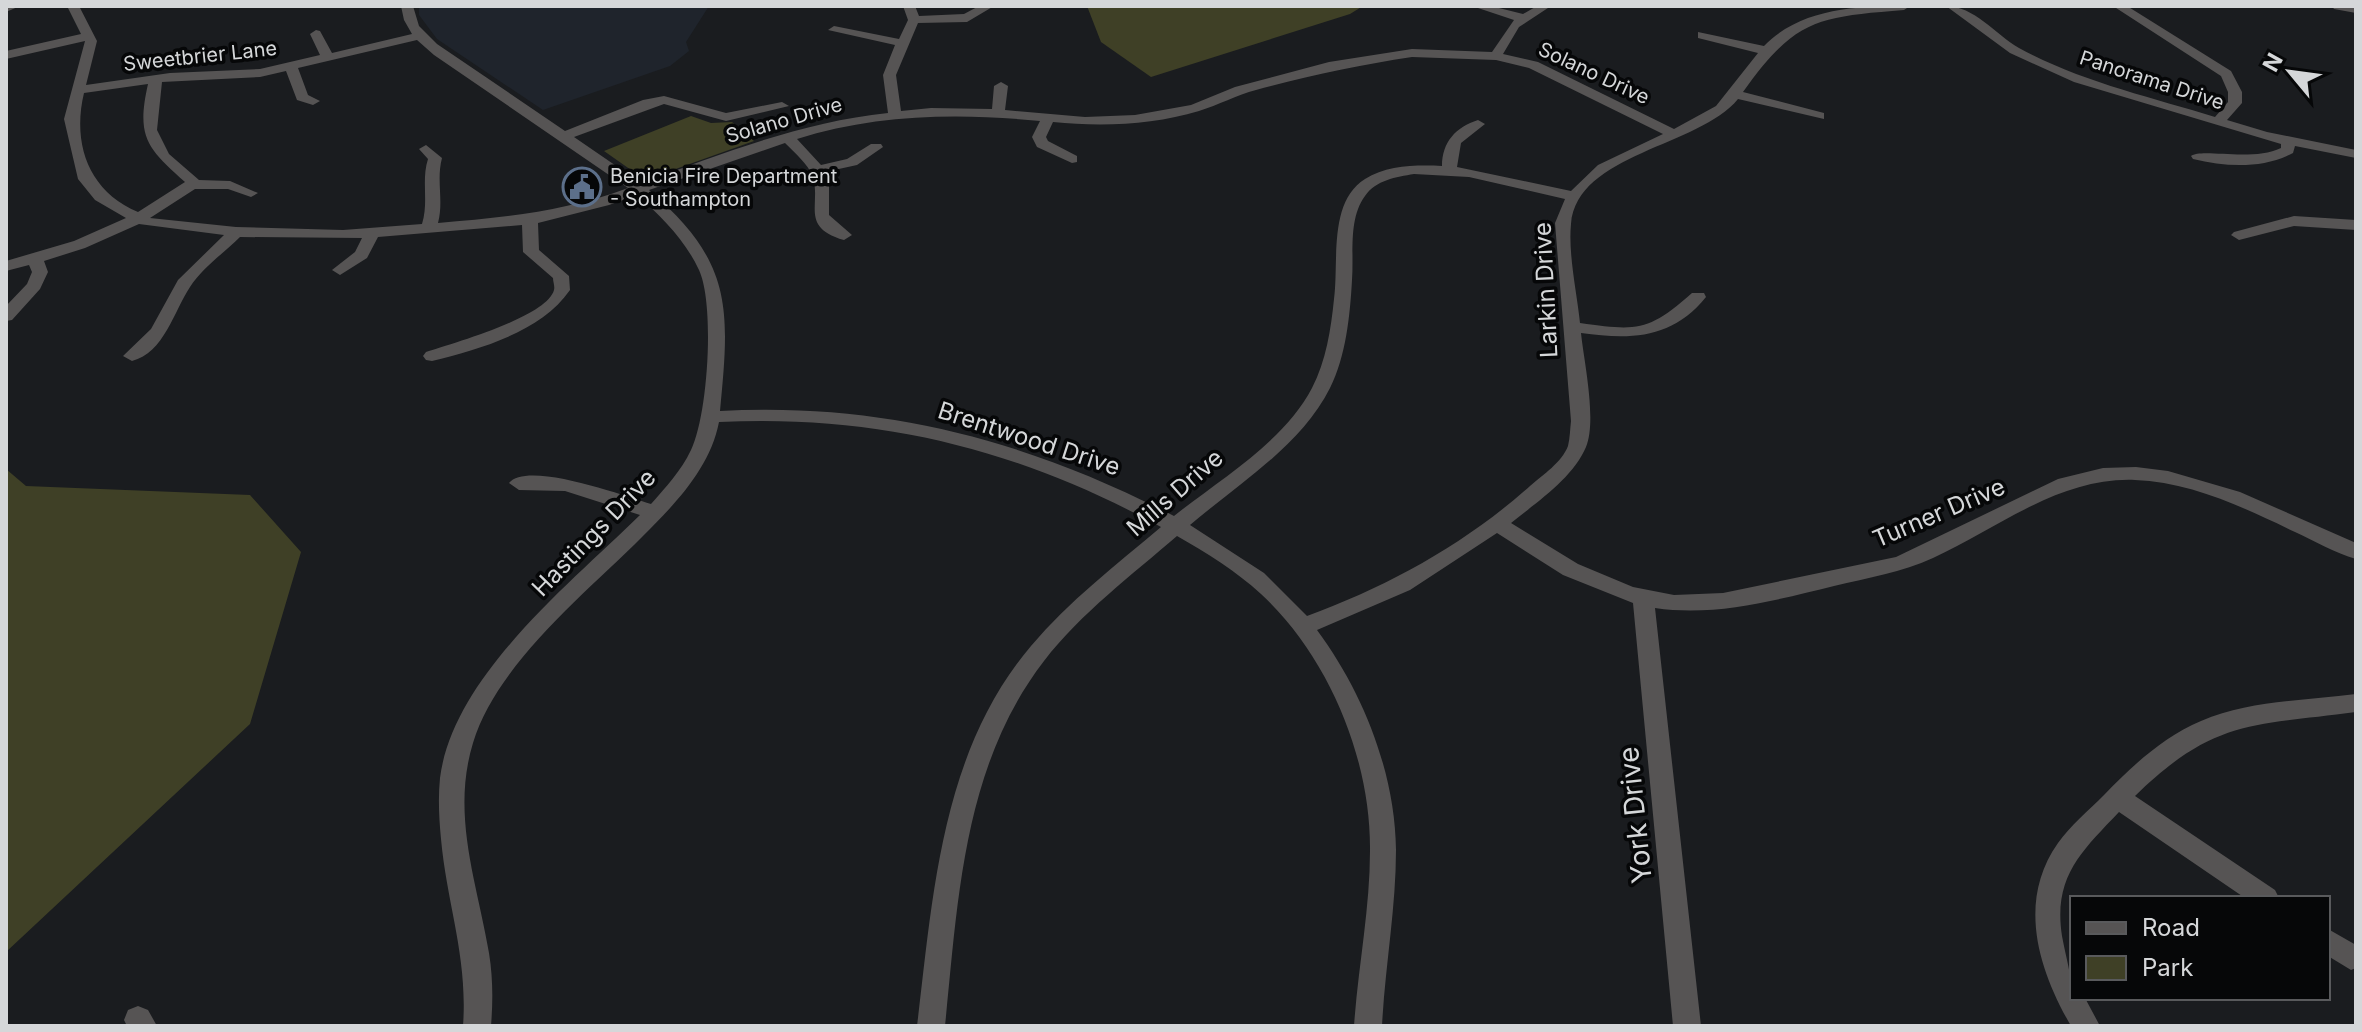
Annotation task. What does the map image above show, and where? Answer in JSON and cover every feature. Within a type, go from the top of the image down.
[{"type":"street","points":[[6,8],[14,6]]},
{"type":"street","points":[[6,55],[89,36],[73,6]]},
{"type":"street","points":[[407,6],[410,20],[419,36]]},
{"type":"street","points":[[895,115],[890,64],[914,20],[909,6]]},
{"type":"street","points":[[914,20],[967,18],[988,6]]},
{"type":"street","points":[[1478,6],[1522,18]]},
{"type":"street","points":[[1496,56],[1504,38],[1522,18],[1545,6]]},
{"type":"street","name":"Larkin Drive","points":[[1303,626],[1354,608],[1419,576],[1556,476],[1577,445],[1580,421],[1563,223],[1571,196],[1587,179],[1722,109],[1767,51],[1788,34],[1824,17],[1904,6]]},
{"type":"street","name":"Panorama Drive","points":[[1952,6],[1989,35],[2030,59],[2091,84],[2288,142],[2356,154]]},
{"type":"street","points":[[2119,6],[2226,74],[2235,92],[2235,103],[2218,122]]},
{"type":"street","points":[[2338,6],[2356,9]]},
{"type":"street","points":[[834,30],[902,43]]},
{"type":"street","points":[[316,34],[328,58]]},
{"type":"street","points":[[1702,35],[1767,51]]},
{"type":"street","name":"Solano Drive","points":[[89,36],[90,49],[71,119],[85,179],[100,197],[137,217],[179,228],[236,232],[322,236],[372,234],[429,226],[530,220],[578,210],[821,127],[931,112],[1113,121],[1161,115],[1290,76],[1385,55],[1412,53],[1496,56],[1553,73],[1676,135]]},
{"type":"street","name":"Sweetbrier Lane","points":[[78,90],[156,79],[260,73],[419,36]]},
{"type":"street","name":"Hastings Drive","points":[[419,36],[638,189],[685,235],[707,269],[716,295],[710,417],[697,456],[654,512],[521,646],[492,682],[461,743],[450,814],[478,978],[477,1026]]},
{"type":"street","points":[[291,67],[302,97],[313,101]]},
{"type":"street","points":[[156,79],[149,112],[154,144],[163,156],[193,181],[192,184]]},
{"type":"street","points":[[998,113],[1001,86]]},
{"type":"street","points":[[1734,94],[1819,116]]},
{"type":"street","points":[[563,136],[648,103],[664,100],[726,117],[782,106]]},
{"type":"street","points":[[1048,119],[1039,137],[1042,144],[1072,159]]},
{"type":"street","points":[[1450,170],[1447,154],[1454,141],[1478,124]]},
{"type":"street","points":[[787,137],[821,179],[819,208],[823,221],[844,235]]},
{"type":"street","points":[[2198,156],[2249,161],[2265,159],[2288,150],[2288,142]]},
{"type":"street","points":[[816,170],[852,162],[876,147]]},
{"type":"street","points":[[426,149],[435,158],[430,176],[435,206],[429,226]]},
{"type":"street","name":"Mills Drive","points":[[931,1026],[954,838],[964,793],[982,744],[1018,679],[1059,630],[1277,440],[1312,403],[1332,363],[1344,285],[1349,217],[1359,193],[1369,182],[1389,176],[1450,170],[1490,175],[1571,196]]},
{"type":"street","points":[[6,266],[83,242],[137,217],[192,184],[230,185],[251,193]]},
{"type":"street","points":[[432,356],[516,326],[552,306],[560,297],[564,290],[561,276],[531,252],[530,220]]},
{"type":"street","points":[[2239,235],[2294,221],[2356,225]]},
{"type":"street","points":[[132,356],[158,332],[184,283],[236,232]]},
{"type":"street","points":[[340,270],[361,255],[372,234]]},
{"type":"street","points":[[6,316],[34,286],[40,272],[35,258]]},
{"type":"street","points":[[1570,327],[1619,331],[1653,329],[1666,324],[1698,297]]},
{"type":"street","name":"Brentwood Drive","points":[[710,417],[779,413],[820,415],[918,429],[1008,454],[1090,482],[1228,556],[1260,580],[1303,626],[1348,701],[1361,730],[1378,793],[1383,874],[1369,986],[1368,1026]]},
{"type":"street","name":"Turner Drive","points":[[1496,522],[1568,571],[1643,598],[1680,602],[1776,592],[1903,562],[2073,481],[2104,474],[2140,474],[2189,483],[2356,552]]},
{"type":"street","points":[[519,483],[566,484],[654,512]]},
{"type":"street","name":"York Drive","points":[[1643,598],[1687,1026]]},
{"type":"street","points":[[2070,993],[2056,964],[2047,932],[2045,907],[2056,865],[2155,760],[2181,740],[2207,729],[2270,712],[2356,703]]},
{"type":"street","points":[[2118,798],[2263,896]]},
{"type":"street","points":[[2330,942],[2351,957]]},
{"type":"street","points":[[2073,1000],[2086,1026]]},
{"type":"shaded area","points":[[419,6],[709,6],[686,42],[689,51],[670,66],[543,110],[437,39],[419,15]]},
{"type":"green space","points":[[1087,6],[1363,6],[1350,14],[1151,77],[1101,42]]},
{"type":"green space","points":[[691,116],[711,123],[732,122],[754,141],[656,176],[641,177],[604,151]]},
{"type":"green space","points":[[6,469],[26,486],[250,495],[301,552],[250,724],[6,952]]},
{"type":"place","name":"Benicia Fire Department - Southampton","points":[[582,187]]}]
